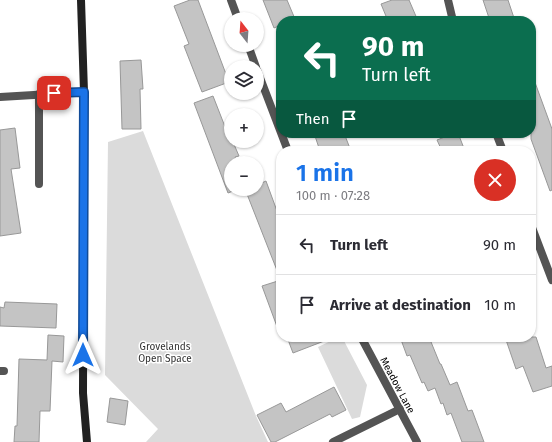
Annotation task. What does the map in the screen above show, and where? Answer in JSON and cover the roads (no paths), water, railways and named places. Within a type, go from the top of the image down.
[{"type":"main road","points":[[81,0],[84,92],[83,393],[88,442]]},
{"type":"street","points":[[231,0],[235,12]]},
{"type":"street","points":[[448,0],[452,16]]},
{"type":"street","points":[[264,88],[276,120]]},
{"type":"street","points":[[0,97],[84,92]]},
{"type":"street","points":[[39,94],[39,184]]},
{"type":"street","points":[[536,238],[552,280]]},
{"type":"street","name":"Meadow Lane","points":[[364,342],[417,442]]},
{"type":"street","points":[[333,442],[400,409]]},
{"type":"park label","name":"Grovelands Open Space","points":[[165,352]]}]
